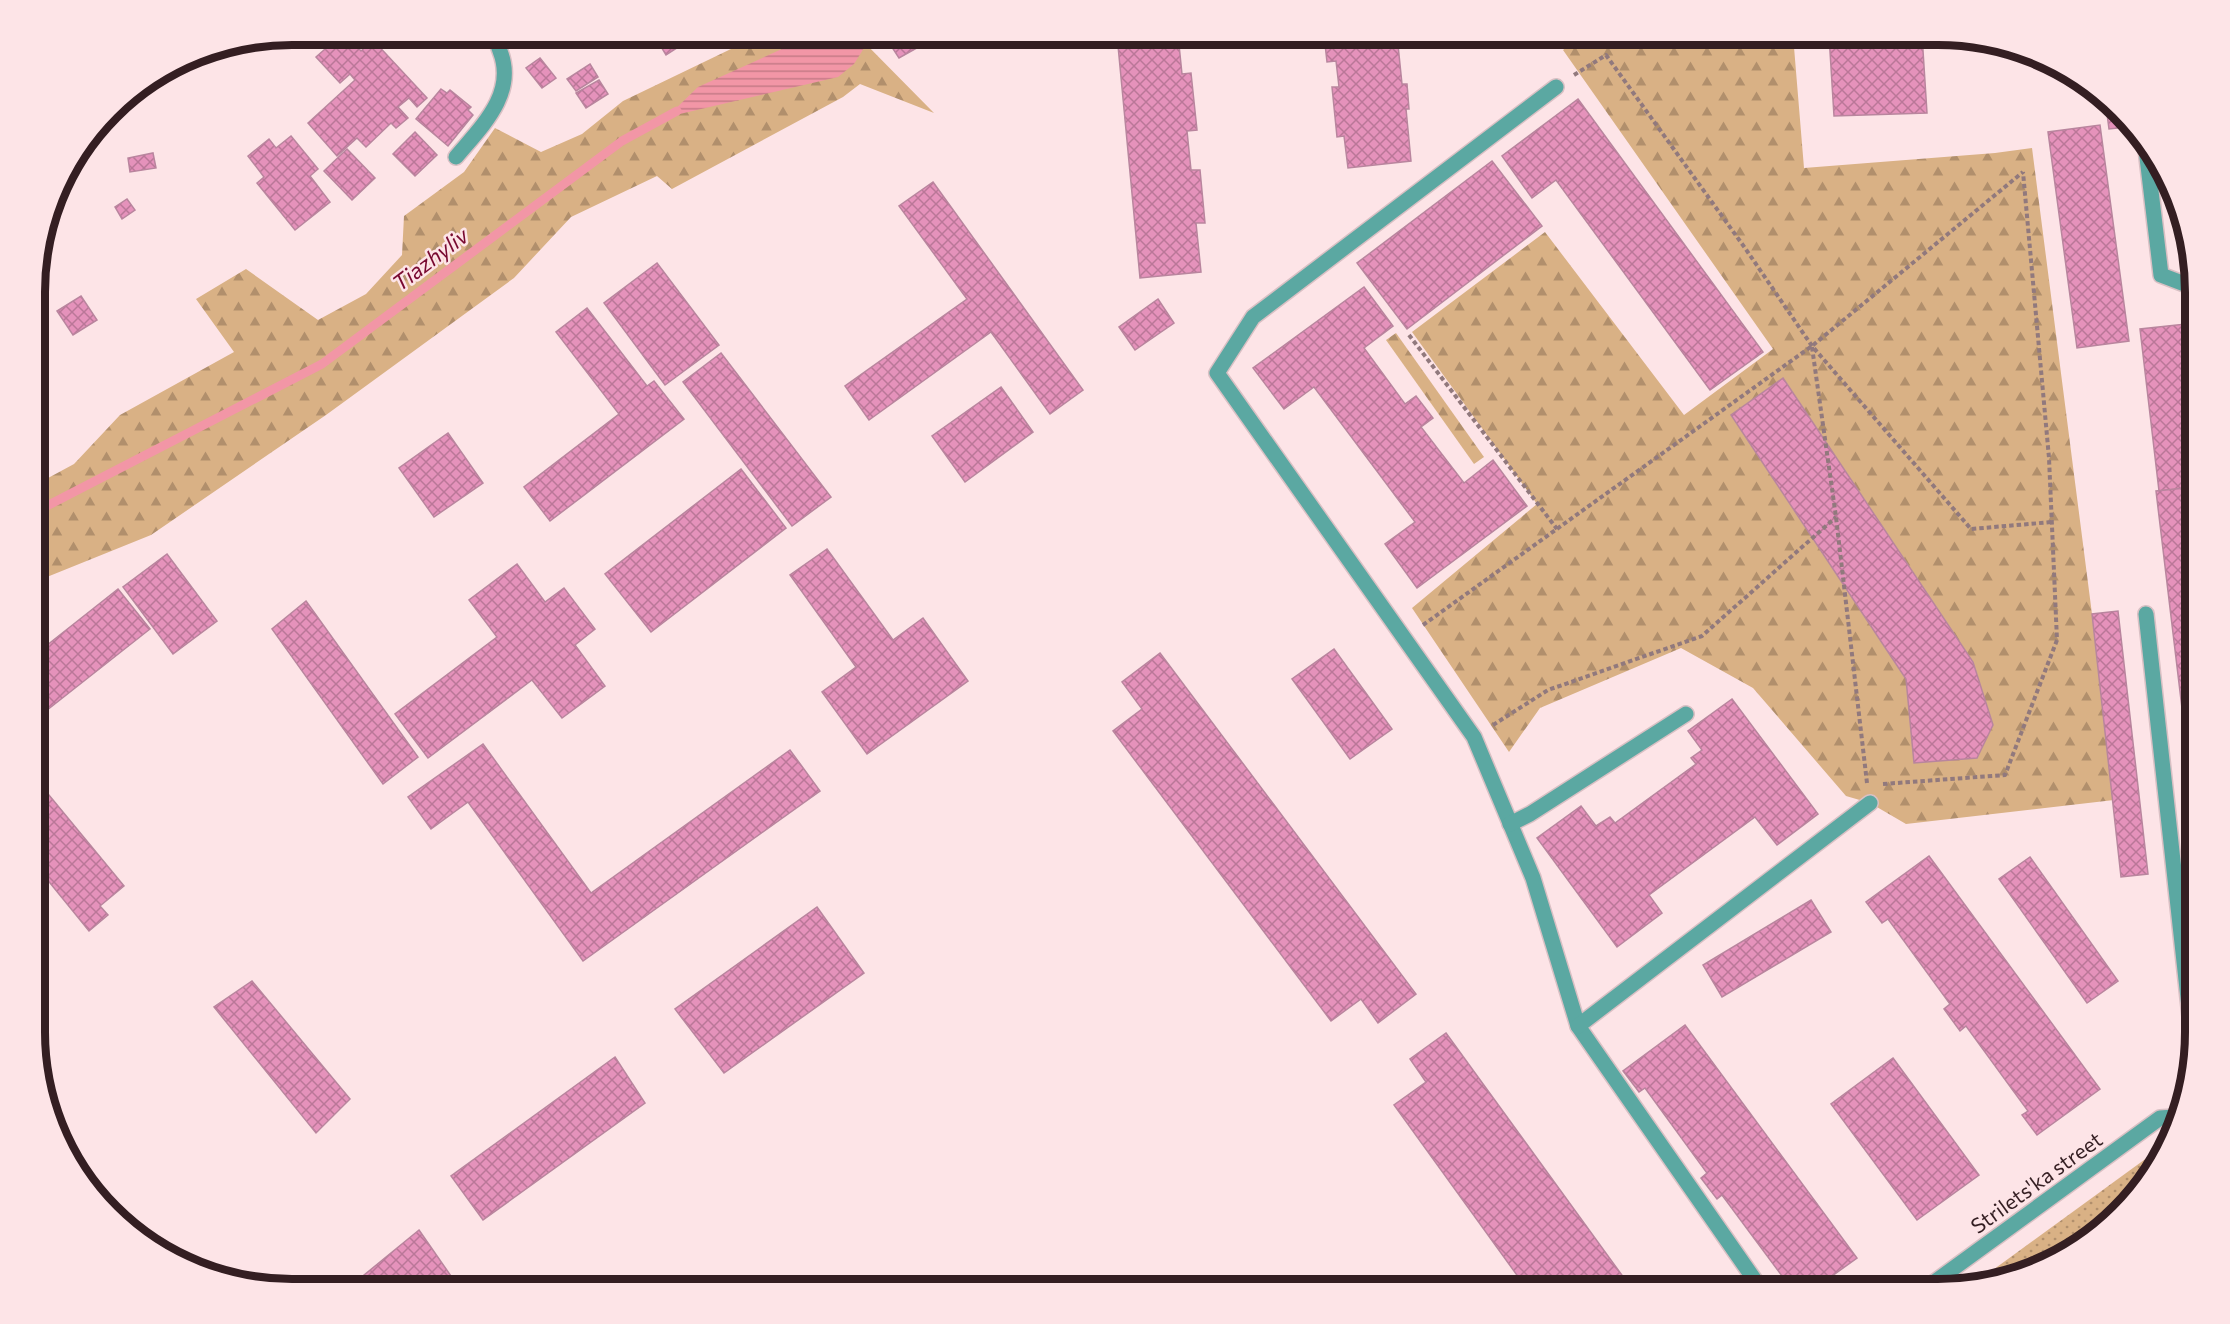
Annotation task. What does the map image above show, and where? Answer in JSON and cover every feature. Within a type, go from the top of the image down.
[{"type":"street","points":[[456,157],[488,118],[503,89],[506,66],[497,45]]},
{"type":"street","points":[[1556,87],[1254,317],[1217,373],[1474,737],[1533,878],[1578,1026],[1754,1279]]},
{"type":"street","points":[[2147,161],[2161,275],[2184,284]]},
{"type":"street","points":[[2146,614],[2185,971]]},
{"type":"street","points":[[1510,824],[1530,814],[1686,714]]},
{"type":"street","points":[[1578,1026],[1870,803]]},
{"type":"street","name":"Strilets'ka street","points":[[1939,1279],[2160,1118],[2170,1117]]},
{"type":"path","points":[[1556,87],[1606,55],[1745,248],[1812,346],[1971,529],[2052,522]]},
{"type":"path","points":[[1404,638],[1812,346],[2022,172],[2049,458],[2056,640],[2005,775],[1868,786]]},
{"type":"path","points":[[1409,335],[1557,529]]},
{"type":"path","points":[[1812,346],[1836,517],[1870,803]]},
{"type":"path","points":[[1474,737],[1548,690],[1702,636],[1836,517]]},
{"type":"green space","points":[[739,45],[867,45],[934,113],[860,84],[843,97],[672,189],[657,176],[571,217],[514,278],[326,415],[151,535],[45,578],[45,480],[74,464],[120,415],[234,352],[196,299],[246,269],[318,320],[366,294],[402,255],[404,216],[464,172],[495,128],[541,152],[582,134],[623,101]]},
{"type":"green space","points":[[1570,45],[1794,45],[1804,168],[2032,148],[2114,800],[1906,824],[1870,803],[1846,796],[1753,688],[1681,648],[1540,708],[1509,752],[1412,608],[1537,504],[1412,332],[1545,232],[1684,415],[1773,349],[1563,50]]},
{"type":"green space","points":[[1396,333],[1484,457],[1474,464],[1386,340]]},
{"type":"green space","points":[[2154,1153],[2124,1195],[2088,1228],[2047,1254],[2018,1266],[1988,1274]]},
{"type":"shaded area","points":[[791,45],[862,45],[864,48],[854,64],[838,77],[667,117],[698,87]]},
{"type":"building","points":[[330,45],[355,45],[361,51],[368,45],[378,45],[427,98],[417,107],[409,98],[398,107],[408,118],[396,128],[391,123],[366,147],[357,138],[337,156],[308,123],[355,80],[350,74],[340,83],[316,57]]},
{"type":"building","points":[[660,45],[681,45],[666,55]]},
{"type":"building","points":[[891,45],[922,45],[899,58]]},
{"type":"building","points":[[1118,45],[1179,45],[1182,74],[1191,73],[1197,130],[1187,131],[1191,170],[1200,170],[1205,223],[1196,223],[1201,272],[1140,278]]},
{"type":"building","points":[[1325,45],[1398,45],[1402,84],[1407,84],[1409,109],[1406,109],[1411,161],[1348,168],[1344,136],[1337,137],[1332,87],[1339,87],[1336,61],[1327,62]]},
{"type":"building","points":[[1830,45],[1923,45],[1927,113],[1834,116]]},
{"type":"building","points":[[540,58],[556,78],[542,88],[526,68]]},
{"type":"building","points":[[590,64],[598,77],[576,91],[567,79]]},
{"type":"building","points":[[599,80],[608,94],[586,108],[576,93]]},
{"type":"building","points":[[441,89],[447,93],[450,90],[471,107],[468,110],[473,115],[448,146],[416,119]]},
{"type":"building","points":[[1578,99],[1763,352],[1710,390],[1556,180],[1532,198],[1502,156]]},
{"type":"building","points":[[2107,111],[2123,128],[2109,129]]},
{"type":"building","points":[[2100,125],[2129,341],[2077,348],[2048,132]]},
{"type":"building","points":[[415,132],[437,155],[415,176],[393,154]]},
{"type":"building","points":[[291,136],[318,169],[310,176],[330,202],[295,230],[257,183],[264,177],[248,156],[269,139],[276,148]]},
{"type":"building","points":[[347,149],[375,178],[352,200],[324,171]]},
{"type":"building","points":[[153,153],[156,168],[130,172],[128,158]]},
{"type":"building","points":[[1492,161],[1542,226],[1407,329],[1357,263]]},
{"type":"building","points":[[933,182],[1083,390],[1050,414],[991,332],[869,420],[845,386],[967,299],[899,206]]},
{"type":"building","points":[[127,199],[135,210],[122,219],[115,207]]},
{"type":"building","points":[[657,263],[719,345],[665,385],[604,303]]},
{"type":"building","points":[[1364,287],[1393,326],[1364,348],[1405,404],[1416,396],[1433,418],[1421,427],[1464,483],[1493,460],[1527,506],[1417,588],[1385,544],[1415,522],[1314,387],[1284,409],[1253,368]]},
{"type":"building","points":[[81,296],[97,320],[73,335],[57,311]]},
{"type":"building","points":[[1158,299],[1174,323],[1135,350],[1119,327]]},
{"type":"building","points":[[587,308],[647,386],[654,381],[684,419],[550,521],[524,487],[619,414],[556,332]]},
{"type":"building","points":[[2185,324],[2185,488],[2159,491],[2140,329]]},
{"type":"building","points":[[721,353],[831,497],[792,526],[683,382]]},
{"type":"building","points":[[1783,378],[1973,662],[1993,725],[1977,758],[1914,763],[1906,679],[1731,415]]},
{"type":"building","points":[[1001,387],[1033,432],[965,482],[932,436]]},
{"type":"building","points":[[448,433],[483,483],[434,517],[399,468]]},
{"type":"building","points":[[741,469],[786,528],[651,632],[605,574]]},
{"type":"building","points":[[2185,488],[2185,733],[2156,491]]},
{"type":"building","points":[[827,549],[893,640],[923,618],[968,681],[867,754],[822,692],[856,667],[790,575]]},
{"type":"building","points":[[167,554],[217,621],[173,654],[123,587]]},
{"type":"building","points":[[517,564],[545,602],[564,588],[595,629],[575,645],[605,686],[562,718],[532,680],[428,758],[395,714],[497,637],[469,600]]},
{"type":"building","points":[[118,589],[150,629],[45,712],[45,647]]},
{"type":"building","points":[[306,601],[418,757],[383,784],[272,629]]},
{"type":"building","points":[[2118,611],[2148,874],[2121,877],[2092,614]]},
{"type":"building","points":[[1334,649],[1392,729],[1350,759],[1292,679]]},
{"type":"building","points":[[1160,653],[1416,994],[1378,1023],[1361,999],[1331,1021],[1113,731],[1142,709],[1122,682]]},
{"type":"building","points":[[1732,699],[1818,814],[1777,845],[1755,817],[1649,895],[1662,913],[1617,947],[1537,838],[1581,806],[1596,826],[1610,817],[1615,823],[1696,764],[1691,758],[1702,750],[1688,731]]},
{"type":"building","points":[[483,744],[591,893],[790,750],[820,791],[583,961],[468,802],[431,829],[408,797]]},
{"type":"building","points":[[45,790],[124,886],[100,906],[108,915],[89,931],[45,877]]},
{"type":"building","points":[[1929,856],[2100,1089],[2037,1135],[2022,1115],[2028,1111],[1966,1026],[1960,1031],[1944,1009],[1950,1004],[1888,919],[1882,923],[1866,902]]},
{"type":"building","points":[[2030,857],[2118,981],[2087,1003],[1999,879]]},
{"type":"building","points":[[1811,900],[1831,932],[1722,997],[1703,965]]},
{"type":"building","points":[[817,907],[864,973],[724,1073],[675,1009]]},
{"type":"building","points":[[252,981],[350,1099],[316,1133],[214,1007]]},
{"type":"building","points":[[1685,1025],[1857,1258],[1828,1279],[1784,1279],[1722,1195],[1717,1199],[1701,1178],[1707,1173],[1645,1088],[1639,1092],[1623,1071]]},
{"type":"building","points":[[1446,1033],[1625,1279],[1520,1279],[1394,1105],[1426,1082],[1410,1059]]},
{"type":"building","points":[[615,1057],[645,1103],[483,1220],[451,1176]]},
{"type":"building","points":[[1893,1058],[1979,1175],[1917,1220],[1831,1104]]},
{"type":"building","points":[[419,1230],[453,1279],[359,1279]]},
{"type":"waterway","name":"Tiazhyliv","points":[[45,507],[322,364],[622,141],[677,111]]}]
